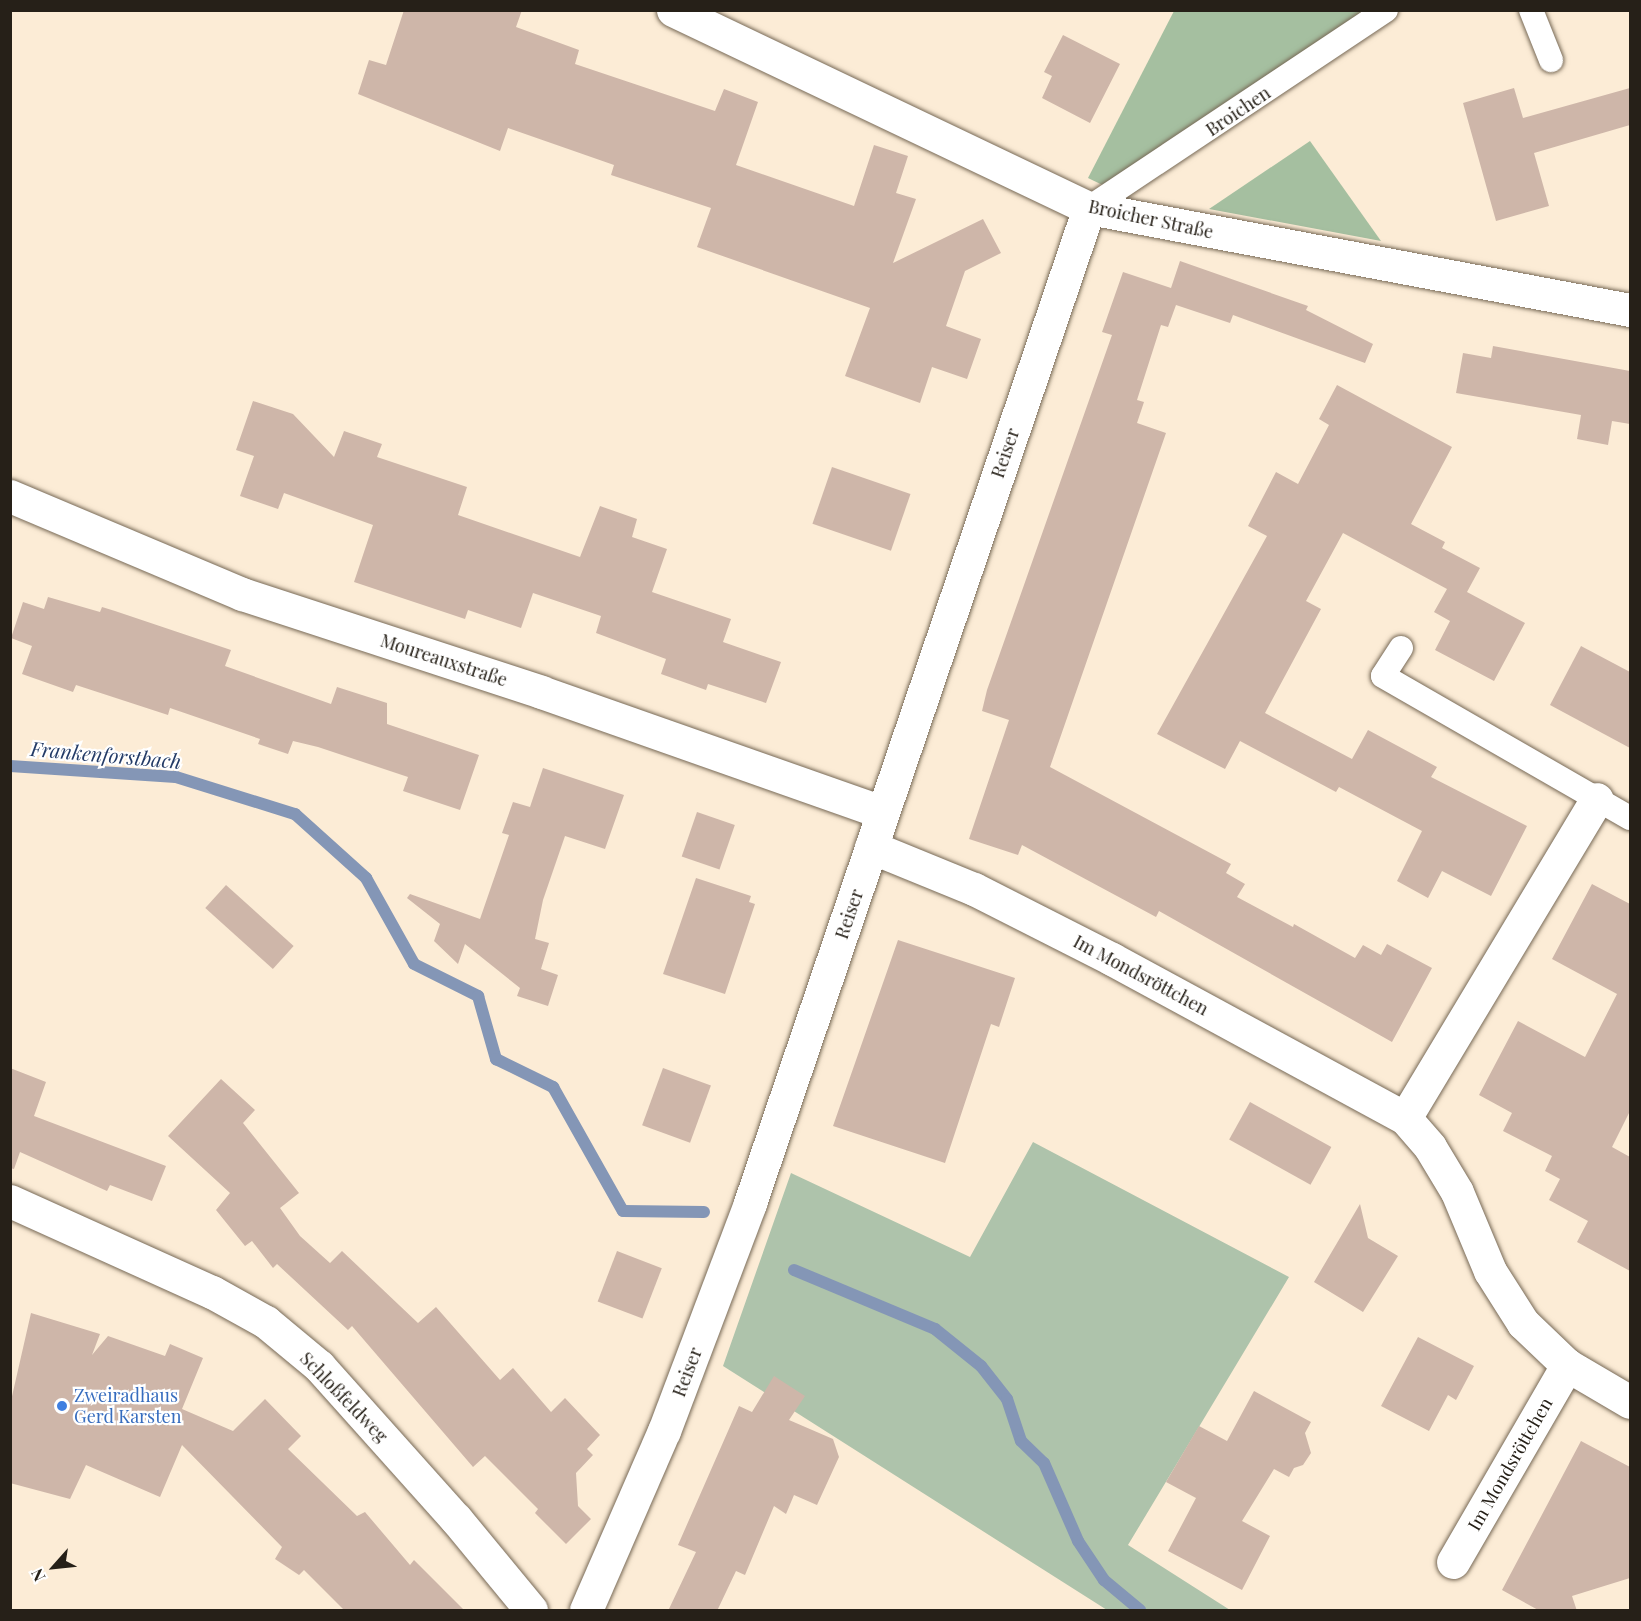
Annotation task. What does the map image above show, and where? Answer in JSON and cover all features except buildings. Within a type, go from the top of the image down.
[{"type":"street","name":"Broicher Straße","points":[[673,10],[1089,208],[1630,310]]},
{"type":"street","name":"Reiser","points":[[586,1611],[664,1431],[746,1214],[1089,208]]},
{"type":"street","name":"Moureauxstraße","points":[[10,496],[243,594],[530,688],[882,812]]},
{"type":"street","points":[[1405,1118],[1597,799]]},
{"type":"street","name":"Im Mondsröttchen","points":[[871,847],[1006,905],[1405,1118],[1430,1147],[1457,1192],[1490,1271],[1523,1323],[1567,1365],[1630,1402]]},
{"type":"street","name":"Schloßfeldweg","points":[[10,1201],[212,1292],[266,1322],[319,1366],[456,1519],[531,1611]]},
{"type":"street","name":"Im Mondsröttchen","points":[[1453,1562],[1567,1365]]},
{"type":"lane","name":"Broichen","points":[[1089,208],[1386,10]]},
{"type":"lane","points":[[1531,10],[1551,60]]},
{"type":"lane","points":[[1401,648],[1383,676],[1630,818]]},
{"type":"green space","points":[[1174,11],[1395,11],[1117,192],[1088,178]]},
{"type":"green space","points":[[1310,141],[1381,241],[1209,209]]},
{"type":"green space","points":[[1033,1142],[1289,1277],[1128,1545],[1230,1610],[1107,1610],[723,1366],[791,1173],[970,1257]]},
{"type":"waterway","name":"Frankenforstbach","points":[[10,766],[176,777],[295,814],[366,878],[414,964],[478,996],[496,1059],[553,1087],[623,1211],[704,1212]]},
{"type":"waterway","name":"Frankenforstbach","points":[[794,1270],[935,1329],[981,1366],[1007,1399],[1021,1441],[1044,1463],[1078,1541],[1104,1580],[1140,1610]]},
{"type":"place","name":"Zweiradhaus Gerd Karsten","points":[[62,1406]]}]
